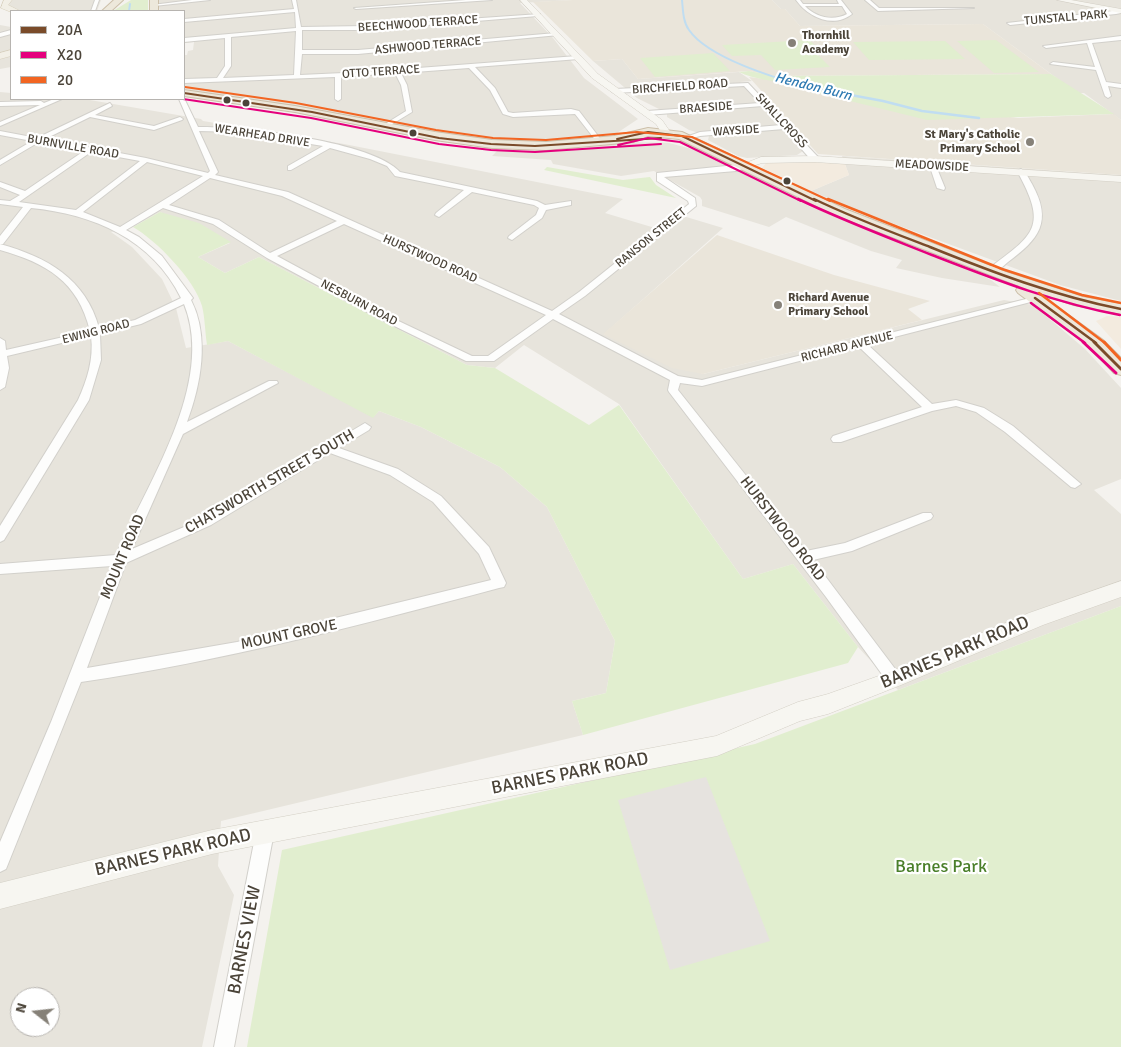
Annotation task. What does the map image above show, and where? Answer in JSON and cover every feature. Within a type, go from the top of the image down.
[{"type":"highway","points":[[112,6],[124,0]]},
{"type":"highway","points":[[185,93],[295,109],[384,127],[505,145],[546,146],[617,139],[659,127],[840,212],[995,273],[1055,293],[1114,308]]},
{"type":"highway","points":[[617,139],[659,127]]},
{"type":"highway","points":[[995,273],[1037,299],[1097,344],[1121,369]]},
{"type":"highway","points":[[1097,344],[1086,328],[1084,319],[1087,314],[1094,310],[1114,308]]},
{"type":"street","points":[[154,5],[205,0]]},
{"type":"street","points":[[294,0],[297,10],[301,64],[297,77]]},
{"type":"street","points":[[352,0],[357,10],[490,0]]},
{"type":"street","points":[[522,0],[577,58],[659,127]]},
{"type":"street","points":[[798,0],[816,16],[834,19],[843,18],[850,14],[839,0]]},
{"type":"street","points":[[867,0],[878,10],[961,8],[974,10],[960,0]]},
{"type":"street","points":[[1060,0],[1121,11]]},
{"type":"street","points":[[910,4],[916,9]]},
{"type":"street","points":[[802,5],[844,5]]},
{"type":"street","points":[[185,20],[297,10]]},
{"type":"street","name":"TUNSTALL PARK","points":[[1010,24],[1121,11]]},
{"type":"street","name":"BEECHWOOD TERRACE","points":[[185,40],[297,29],[365,28],[538,15]]},
{"type":"street","points":[[361,20],[365,28]]},
{"type":"street","points":[[218,79],[228,66],[228,35]]},
{"type":"street","name":"ASHWOOD TERRACE","points":[[300,52],[358,52],[556,35]]},
{"type":"street","points":[[1046,46],[1121,38]]},
{"type":"street","points":[[1089,42],[1108,96]]},
{"type":"street","name":"OTTO TERRACE","points":[[185,81],[338,75],[577,58]]},
{"type":"street","points":[[1053,64],[1100,69]]},
{"type":"street","points":[[469,65],[493,89],[505,113],[513,115],[577,112],[599,141]]},
{"type":"street","points":[[384,127],[409,112],[404,85],[397,71]]},
{"type":"street","points":[[338,75],[338,99]]},
{"type":"street","name":"BIRCHFIELD ROAD","points":[[614,91],[746,84]]},
{"type":"street","name":"SHALLCROSS","points":[[746,84],[815,159]]},
{"type":"street","points":[[1105,84],[1121,86]]},
{"type":"street","points":[[0,124],[56,100]]},
{"type":"street","points":[[122,229],[212,172],[197,129],[182,100]]},
{"type":"street","points":[[0,104],[48,103]]},
{"type":"street","name":"BRAESIDE","points":[[659,127],[764,104]]},
{"type":"street","points":[[0,163],[38,140],[110,105]]},
{"type":"street","points":[[88,116],[154,128],[180,119]]},
{"type":"street","name":"WAYSIDE","points":[[692,141],[700,134],[786,127]]},
{"type":"street","name":"WEARHEAD DRIVE","points":[[197,129],[219,128],[369,156],[389,164],[398,174],[537,204],[543,208]]},
{"type":"street","name":"BURNVILLE ROAD","points":[[0,133],[212,172]]},
{"type":"street","name":"WEARHEAD DRIVE","points":[[291,168],[327,147]]},
{"type":"street","points":[[11,204],[89,150]]},
{"type":"street","name":"MEADOWSIDE","points":[[743,166],[761,160],[815,159],[1121,179]]},
{"type":"street","points":[[77,213],[146,160]]},
{"type":"street","name":"RANSON STREET","points":[[553,315],[693,204],[691,198],[665,184],[660,179],[660,175],[666,173],[736,169],[743,166]]},
{"type":"street","points":[[932,166],[941,188]]},
{"type":"street","points":[[995,273],[1029,242],[1037,232],[1038,210],[1036,199],[1021,171]]},
{"type":"street","name":"HURSTWOOD ROAD","points":[[212,172],[285,194],[553,315],[642,361]]},
{"type":"street","points":[[0,184],[25,194]]},
{"type":"street","points":[[439,216],[470,190]]},
{"type":"street","name":"MOUNT ROAD","points":[[0,202],[77,213],[122,229],[157,254],[188,298],[198,347],[197,368],[179,431],[120,560],[77,676],[0,863]]},
{"type":"street","points":[[512,238],[519,228],[539,216],[543,208],[561,206],[568,203]]},
{"type":"street","name":"NESBURN ROAD","points":[[162,205],[216,222],[270,256],[385,318],[470,359],[490,359],[553,315]]},
{"type":"street","points":[[0,242],[28,206]]},
{"type":"street","points":[[270,256],[343,221]]},
{"type":"street","points":[[0,247],[35,259],[57,270],[69,280],[86,301],[96,333],[95,366],[82,406],[0,537]]},
{"type":"street","name":"RICHARD AVENUE","points":[[642,361],[675,379],[702,384],[1055,293]]},
{"type":"street","name":"EWING ROAD","points":[[1,355],[138,322],[188,298]]},
{"type":"street","points":[[0,341],[4,368],[0,387]]},
{"type":"street","points":[[861,344],[930,408]]},
{"type":"street","name":"HURSTWOOD ROAD","points":[[675,379],[673,390],[803,556],[894,680]]},
{"type":"street","points":[[179,431],[273,383]]},
{"type":"street","points":[[837,439],[930,408],[956,403],[980,410],[1009,429],[1075,484]]},
{"type":"street","name":"CHATSWORTH STREET SOUTH","points":[[0,569],[120,560],[207,522],[365,427]]},
{"type":"street","name":"MOUNT GROVE","points":[[77,676],[123,670],[309,632],[499,583],[484,550],[437,499],[394,472],[330,449]]},
{"type":"street","points":[[803,556],[847,548],[927,516]]},
{"type":"street","name":"BARNES PARK ROAD","points":[[0,896],[212,842],[717,746],[798,712],[828,704],[894,680],[1036,619],[1121,589]]},
{"type":"street","name":"BARNES VIEW","points":[[224,1047],[265,832]]},
{"type":"shaded area","points":[[11,0],[101,0],[97,10],[19,10],[8,3]]},
{"type":"shaded area","points":[[157,0],[573,0],[520,3],[553,38],[584,78],[638,119],[617,133],[587,139],[533,143],[501,141],[425,131],[315,109],[185,89],[185,55],[187,55],[188,51],[193,50],[194,42],[185,43],[185,10],[160,10]]},
{"type":"shaded area","name":"Thornhill Academy","points":[[573,0],[772,0],[781,9],[785,9],[800,26],[983,24],[1051,74],[774,76],[749,71],[638,79],[622,59],[593,61],[533,2]]},
{"type":"shaded area","points":[[772,0],[1121,0],[1121,120],[1084,93],[1077,93],[983,24],[800,26],[785,9],[781,9]]},
{"type":"shaded area","points":[[0,25],[10,27],[10,67],[0,69]]},
{"type":"shaded area","points":[[622,59],[638,79],[739,72],[752,81],[740,82],[803,151],[797,155],[747,158],[738,156],[708,140],[709,136],[689,130],[667,117],[667,113],[637,98],[593,61]]},
{"type":"shaded area","points":[[749,77],[773,80],[789,86],[1018,118],[1114,114],[1121,120],[1121,175],[818,154]]},
{"type":"shaded area","points":[[0,92],[10,93],[10,100],[90,100],[201,119],[203,121],[344,144],[623,199],[605,213],[655,228],[673,213],[723,228],[604,334],[703,374],[1004,300],[1033,305],[1085,349],[1121,388],[1121,479],[1094,490],[1121,514],[1121,606],[898,690],[858,647],[793,564],[743,579],[619,404],[524,345],[495,368],[467,365],[259,257],[225,273],[198,257],[230,243],[160,212],[133,227],[111,232],[132,247],[162,279],[176,308],[186,348],[228,341],[373,417],[379,411],[421,427],[500,467],[547,507],[615,641],[606,693],[572,701],[583,735],[221,821],[218,866],[234,895],[202,1047],[0,1047]]},
{"type":"shaded area","points":[[628,142],[669,143],[692,149],[811,207],[961,265],[991,280],[1000,287],[942,278],[896,268],[902,260],[871,251],[786,217],[769,227],[702,206],[700,197],[654,171],[621,176],[553,164],[551,160],[492,156],[497,151],[567,150]]},
{"type":"shaded area","points":[[842,156],[1121,175],[1121,301],[1060,285],[859,211],[811,191],[849,175]]},
{"type":"shaded area","points":[[801,161],[845,164],[849,175],[811,191],[762,168],[766,163]]},
{"type":"shaded area","name":"Richard Avenue Primary School","points":[[717,235],[834,275],[930,301],[908,309],[922,320],[703,374],[672,368],[603,334]]},
{"type":"shaded area","points":[[1107,316],[1121,317],[1121,349],[1096,321]]},
{"type":"shaded area","points":[[706,777],[770,941],[670,970],[618,800]]},
{"type":"green space","points":[[131,0],[148,0],[148,10],[115,10]]},
{"type":"green space","points":[[809,40],[822,51],[815,52],[830,67],[775,70],[761,55],[732,56],[722,45]]},
{"type":"green space","points":[[996,40],[1039,72],[994,73],[957,41]]},
{"type":"green space","points":[[945,41],[965,59],[869,60],[853,42]]},
{"type":"green space","points":[[713,53],[730,71],[655,77],[640,58]]},
{"type":"green space","points":[[749,71],[775,76],[1051,74],[1114,114],[927,120],[751,77],[739,72]]},
{"type":"green space","points":[[547,167],[623,180],[650,177],[656,185],[676,198],[544,170]]},
{"type":"green space","points":[[160,212],[199,223],[231,242],[198,257],[225,273],[259,257],[467,365],[495,368],[589,425],[619,405],[743,579],[793,564],[858,647],[848,663],[583,735],[572,701],[606,693],[615,641],[547,507],[500,467],[421,427],[379,411],[373,418],[228,341],[207,345],[202,306],[192,285],[163,251],[133,227]]},
{"type":"green space","name":"Barnes Park","points":[[1121,606],[1121,1047],[247,1047],[282,850],[755,744]]},
{"type":"waterway","name":"Hendon Burn","points":[[682,0],[687,27],[712,50],[746,67],[813,89]]},
{"type":"waterway","points":[[129,10],[130,4]]},
{"type":"waterway","name":"Hendon Burn","points":[[808,87],[883,101],[922,111],[979,118]]},
{"type":"transit line","name":"20","points":[[185,87],[296,103],[436,130],[493,138],[546,140],[637,132],[692,137],[842,206],[1002,269],[1082,295],[1121,303]]},
{"type":"transit line","name":"20A","points":[[185,93],[312,112],[465,142],[535,146],[661,138]]},
{"type":"transit line","name":"X20","points":[[185,99],[311,118],[465,148],[535,152],[661,144]]},
{"type":"transit line","name":"20A","points":[[617,139],[648,132],[682,136],[840,212],[1000,275],[1080,301],[1121,309]]},
{"type":"transit line","name":"X20","points":[[618,145],[648,138],[680,142],[837,218],[998,281],[1078,307],[1120,315]]},
{"type":"transit line","name":"20","points":[[1039,293],[1101,339],[1121,360]]},
{"type":"transit line","name":"20A","points":[[1035,298],[1097,344],[1121,369]]},
{"type":"transit line","name":"X20","points":[[1031,303],[1093,349],[1116,373]]},
{"type":"place","name":"Thornhill Academy","points":[[792,43]]},
{"type":"place","name":"St Mary's Catholic Primary School","points":[[1030,142]]},
{"type":"place","name":"Richard Avenue Primary School","points":[[778,305]]}]
